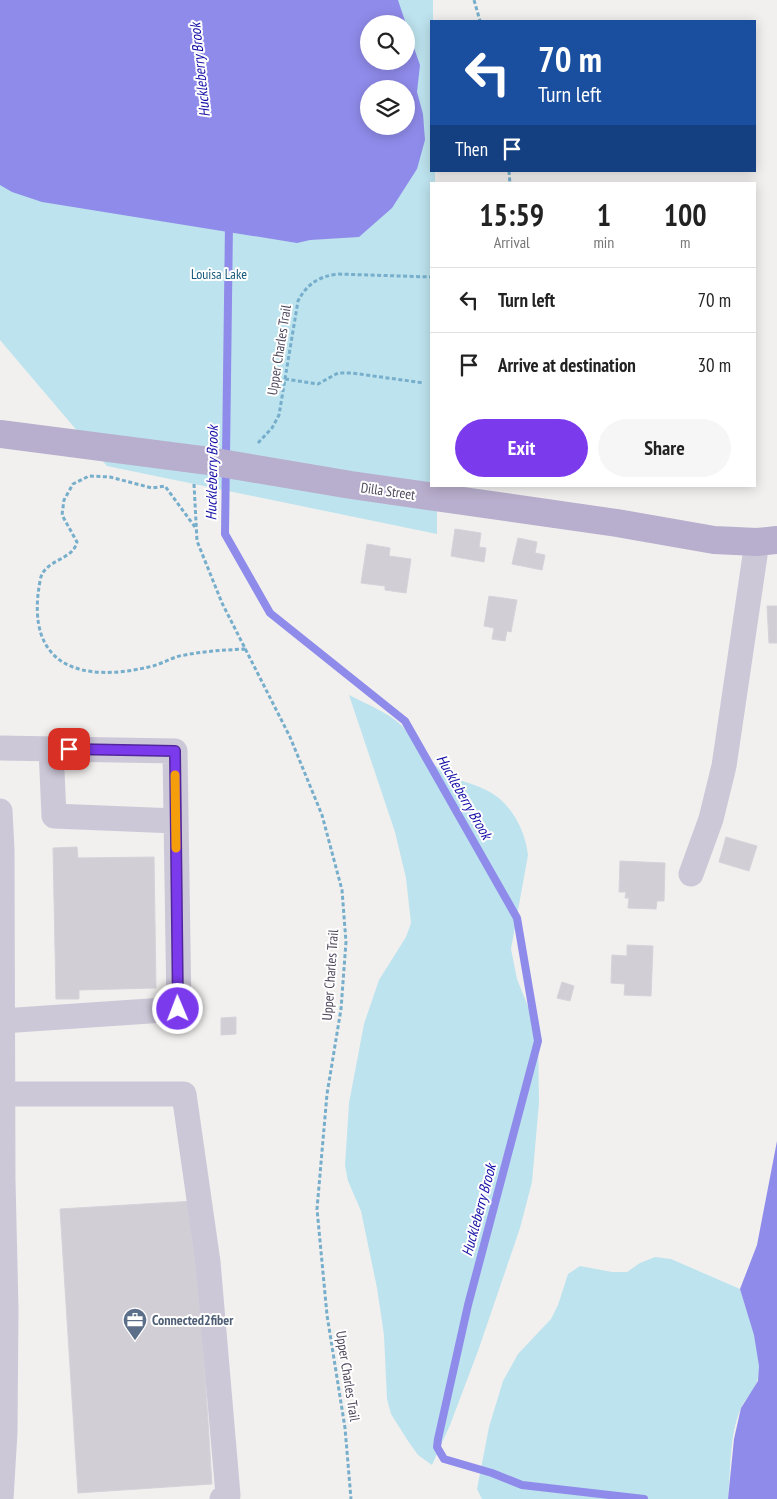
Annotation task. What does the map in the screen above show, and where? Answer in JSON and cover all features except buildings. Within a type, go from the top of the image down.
[{"type":"main road","name":"Dilla Street","points":[[0,434],[202,470],[247,457],[368,488],[617,523],[714,540],[767,541]]},
{"type":"street","points":[[691,874],[711,819],[724,766],[767,541]]},
{"type":"street","points":[[0,748],[175,751],[178,1009],[2,1022]]},
{"type":"street","points":[[51,749],[54,816],[176,821]]},
{"type":"street","points":[[0,811],[3,1322],[1,1499]]},
{"type":"street","points":[[2,1094],[184,1094],[208,1262],[228,1495],[222,1499]]},
{"type":"path","points":[[474,0],[480,20]]},
{"type":"path","name":"Upper Charles Trail","points":[[247,457],[276,421],[298,300],[304,289],[323,276],[337,274],[430,277]]},
{"type":"path","points":[[285,379],[318,384],[338,373],[352,373],[424,383]]},
{"type":"path","name":"Upper Charles Trail","points":[[202,470],[196,528],[197,541],[215,585],[290,737],[322,815],[342,890],[346,942],[341,1009],[327,1094],[317,1209],[327,1315],[345,1428],[351,1499]]},
{"type":"path","points":[[196,528],[165,486],[152,488],[110,477],[89,476],[73,484],[64,500],[62,515],[77,542],[76,547],[71,553],[45,568],[40,578],[37,601],[40,630],[46,647],[59,661],[74,668],[113,673],[153,666],[182,655],[246,649]]},
{"type":"green space","name":"Louisa Lake","points":[[0,0],[433,0],[433,20],[430,20],[430,172],[435,172],[435,182],[430,182],[430,487],[437,487],[437,534],[107,466],[0,340]]},
{"type":"green space","points":[[349,695],[384,712],[396,721],[443,772],[486,790],[502,801],[520,826],[528,855],[511,949],[517,979],[535,1024],[538,1039],[539,1103],[532,1182],[520,1228],[478,1351],[450,1425],[432,1465],[418,1455],[391,1414],[387,1399],[384,1335],[377,1288],[361,1211],[348,1181],[345,1166],[349,1103],[364,1024],[379,980],[406,937],[411,923],[406,878],[395,832]]},
{"type":"green space","points":[[655,1257],[671,1259],[740,1289],[751,1321],[757,1345],[758,1378],[741,1408],[734,1430],[728,1499],[482,1499],[477,1489],[489,1427],[503,1381],[518,1354],[551,1319],[558,1305],[568,1274],[580,1266],[612,1272],[627,1272],[640,1263]]},
{"type":"water","name":"Louisa Lake","points":[[0,0],[398,0],[403,15],[360,15],[360,70],[415,70],[415,51],[420,65],[417,92],[423,114],[425,140],[417,169],[392,208],[359,237],[310,240],[297,243],[42,202],[12,192],[0,185]]},
{"type":"water","points":[[777,1141],[777,1499],[728,1499],[734,1439],[741,1408],[758,1381],[759,1366],[754,1335],[740,1289],[757,1245]]},
{"type":"waterway","name":"Huckleberry Brook","points":[[229,223],[225,534],[270,613],[405,721],[517,918],[538,1041],[468,1305],[437,1447],[444,1459],[492,1473],[522,1485],[644,1499]]},
{"type":"slow traffic","points":[[175,775],[176,848]]},
{"type":"place","name":"Connected2fiber","points":[[135,1341]]},
{"type":"route","points":[[69,749],[175,751],[178,1009]]}]
